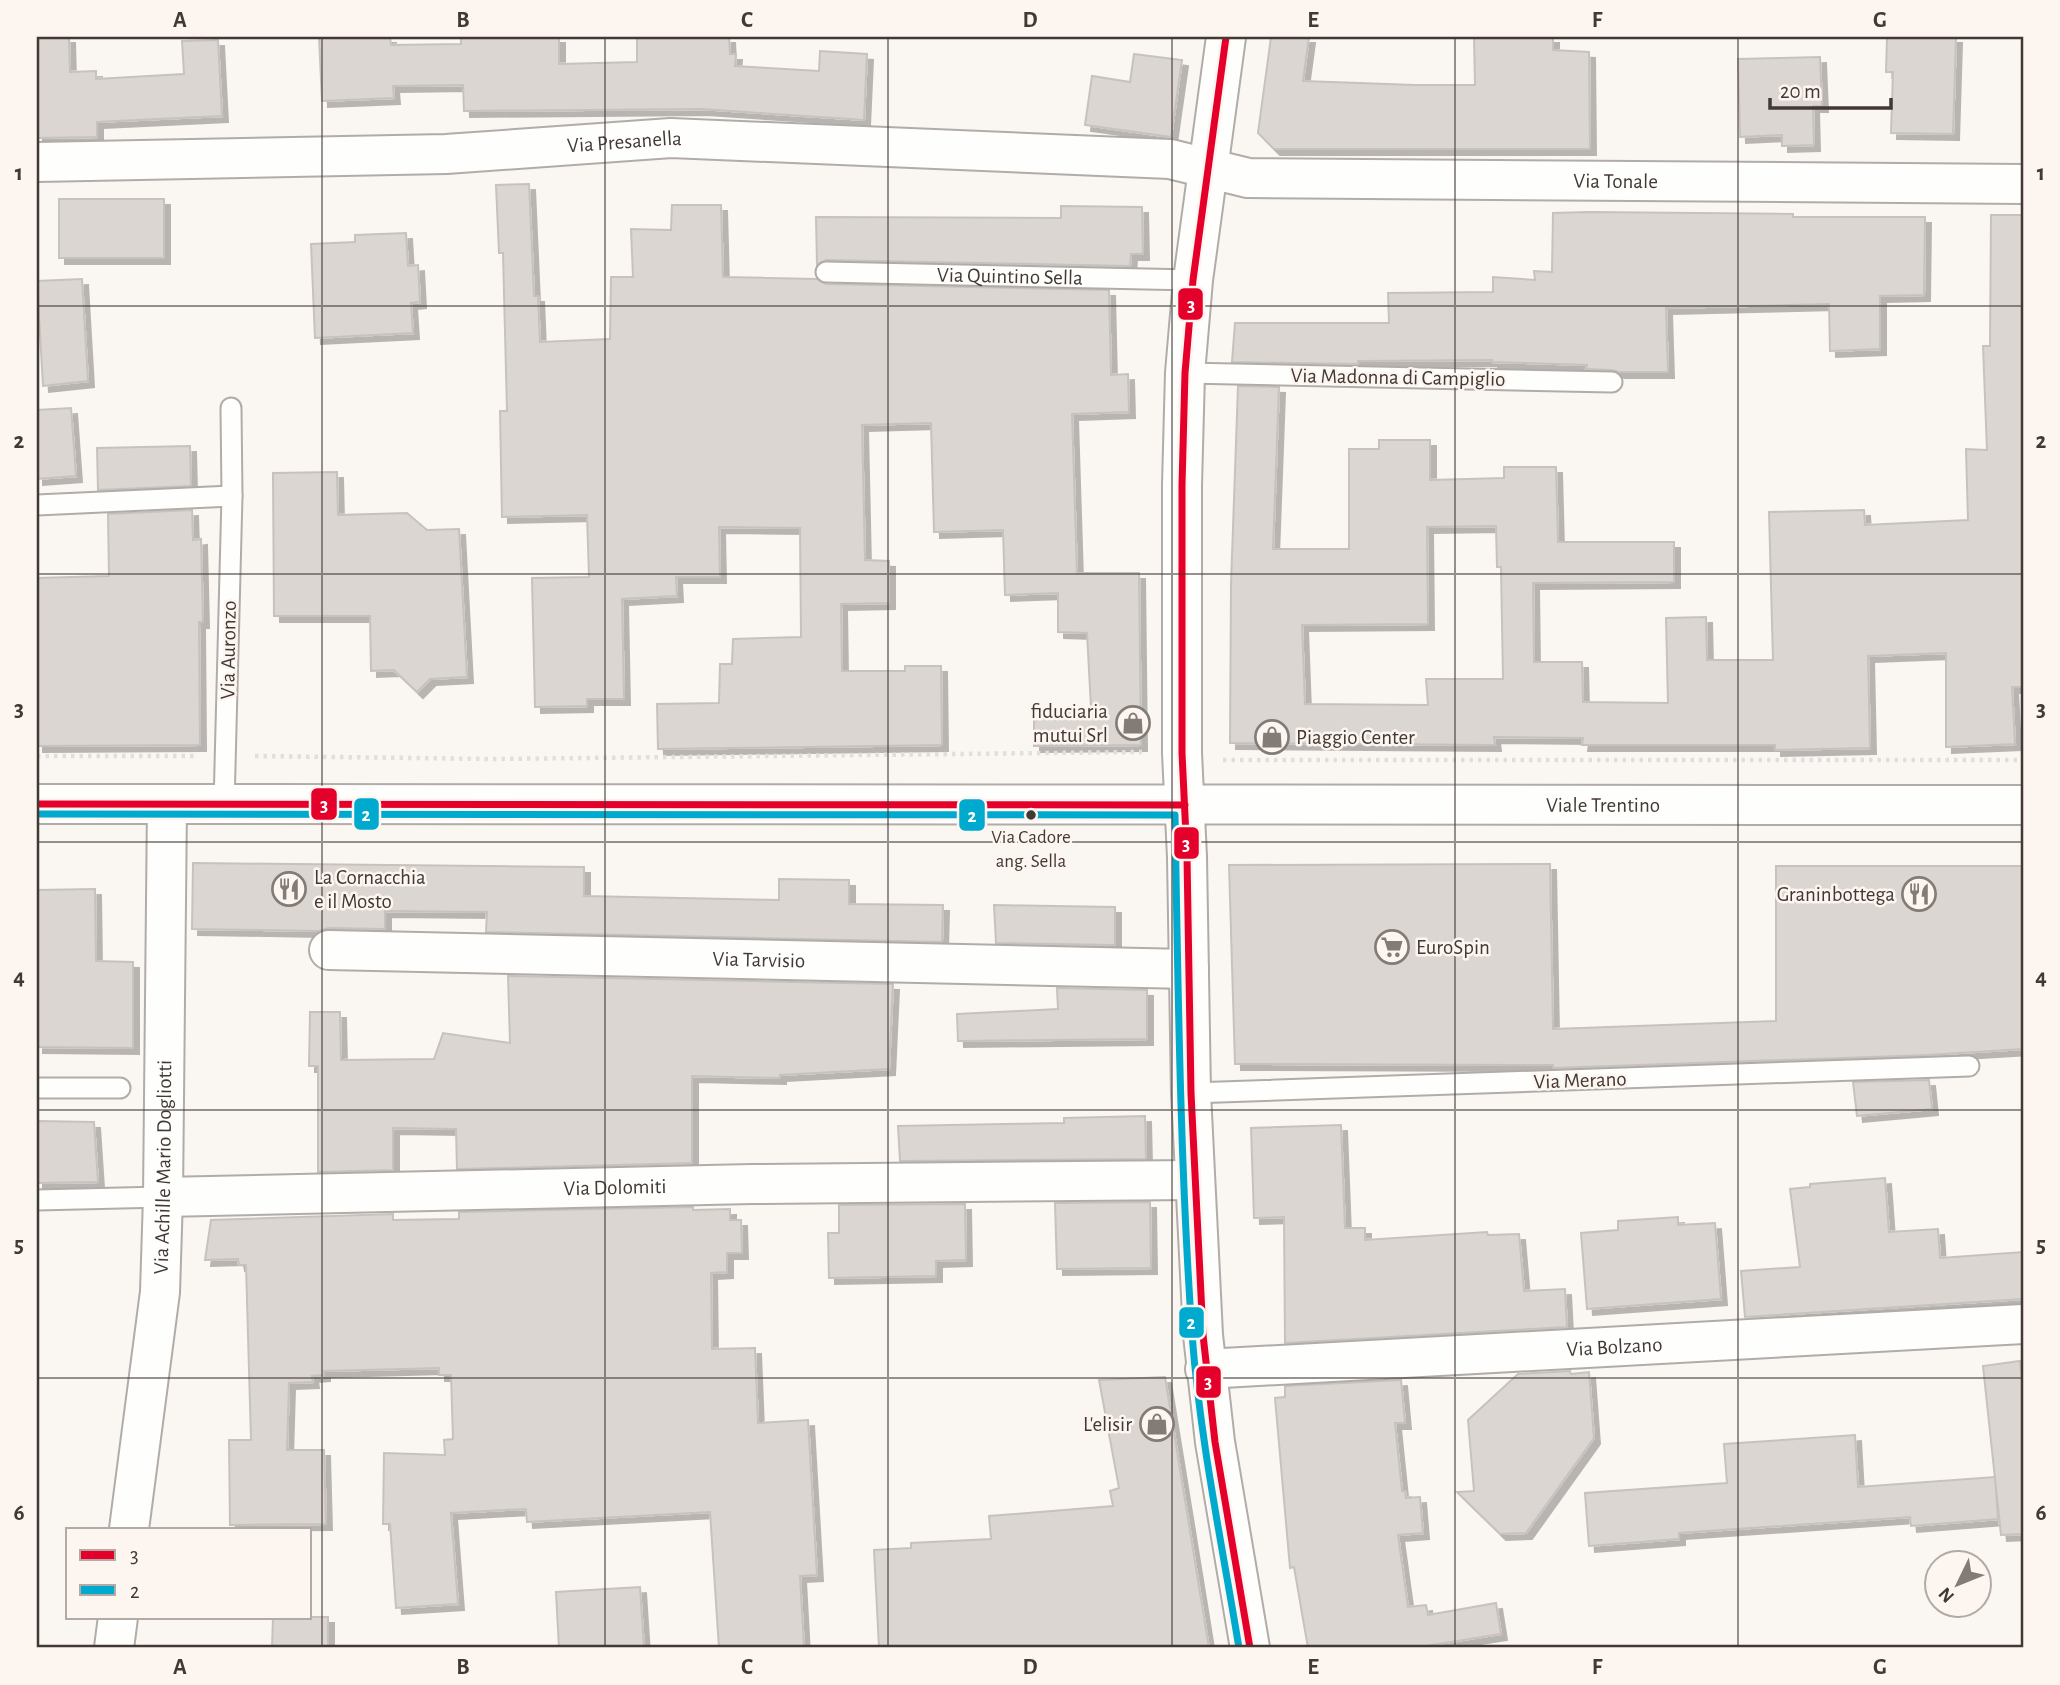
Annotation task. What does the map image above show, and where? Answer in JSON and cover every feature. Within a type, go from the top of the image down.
[{"type":"street","points":[[1226,37],[1193,280],[1185,373],[1182,485],[1182,753],[1194,1180],[1206,1369],[1214,1442],[1250,1648]]},
{"type":"street","name":"Via Presanella","points":[[37,162],[446,154],[671,138],[1170,159],[1210,168]]},
{"type":"street","name":"Via Tonale","points":[[1210,168],[1248,178],[2023,184]]},
{"type":"street","name":"Viale Trentino","points":[[37,804],[2023,805]]},
{"type":"street","name":"Via Achille Mario Dogliotti","points":[[129,1528],[159,1298],[163,1197],[167,804]]},
{"type":"street","name":"Via Tarvisio","points":[[329,950],[1189,970]]},
{"type":"street","name":"Via Dolomiti","points":[[163,1197],[738,1184],[1194,1180]]},
{"type":"street","name":"Via Bolzano","points":[[1206,1369],[2023,1324]]},
{"type":"street","points":[[114,1648],[118,1618]]},
{"type":"lane","name":"Via Quintino Sella","points":[[826,272],[1193,280]]},
{"type":"lane","name":"Via Madonna di Campiglio","points":[[1185,373],[1612,382]]},
{"type":"lane","name":"Via Auronzo","points":[[224,805],[232,496],[231,408]]},
{"type":"lane","points":[[37,505],[232,496]]},
{"type":"lane","name":"Via Merano","points":[[1191,1093],[1969,1066]]},
{"type":"lane","points":[[37,1088],[120,1088]]},
{"type":"lane","name":"Via Dolomiti","points":[[37,1200],[163,1197]]},
{"type":"path","points":[[246,756],[492,759],[1151,752]]},
{"type":"path","points":[[37,756],[206,756]]},
{"type":"path","points":[[1218,759],[2023,760]]},
{"type":"building","points":[[37,37],[69,37],[70,72],[96,71],[96,79],[184,74],[182,41],[218,40],[222,116],[97,122],[97,137],[37,138]]},
{"type":"building","points":[[319,37],[390,37],[391,45],[461,44],[461,37],[559,37],[559,64],[637,62],[637,37],[729,37],[730,54],[736,54],[735,66],[819,71],[820,51],[867,54],[864,120],[701,109],[464,111],[463,85],[393,86],[394,98],[322,101]]},
{"type":"building","points":[[1271,37],[1309,37],[1303,81],[1475,85],[1474,37],[1553,37],[1553,50],[1589,52],[1590,149],[1274,149],[1258,133]]},
{"type":"building","points":[[1887,37],[1956,37],[1953,134],[1891,133],[1893,72],[1886,72]]},
{"type":"building","points":[[1134,54],[1182,60],[1171,137],[1085,125],[1092,76],[1130,82]]},
{"type":"building","points":[[1820,57],[1822,106],[1813,106],[1814,145],[1782,146],[1782,135],[1740,137],[1738,59]]},
{"type":"building","points":[[529,184],[534,296],[538,296],[540,342],[610,339],[611,277],[633,277],[631,229],[671,230],[672,205],[721,205],[723,277],[817,279],[826,284],[1109,290],[1111,375],[1128,374],[1129,412],[1072,414],[1077,573],[1139,573],[1141,745],[1034,746],[1034,709],[1091,708],[1087,633],[1058,632],[1058,593],[1005,595],[1003,530],[934,532],[931,423],[862,425],[865,560],[889,561],[889,603],[841,604],[842,671],[905,671],[905,666],[941,666],[942,745],[658,749],[657,704],[719,703],[720,664],[732,664],[733,639],[801,637],[800,528],[719,527],[720,577],[676,577],[677,596],[622,599],[624,699],[587,699],[587,706],[535,707],[532,578],[589,577],[587,515],[502,517],[500,411],[507,411],[503,253],[499,253],[496,185]]},
{"type":"building","points":[[59,199],[164,199],[164,258],[59,258]]},
{"type":"building","points":[[1061,206],[1142,207],[1143,254],[1131,254],[1130,266],[826,260],[817,265],[816,217],[1061,218]]},
{"type":"building","points":[[1553,213],[1925,217],[1924,295],[1880,296],[1880,349],[1830,351],[1829,304],[1666,308],[1668,372],[1619,372],[1586,369],[1587,365],[1492,360],[1358,361],[1358,364],[1232,362],[1235,323],[1389,323],[1388,293],[1493,292],[1493,277],[1535,280],[1534,271],[1552,272]]},
{"type":"building","points":[[1991,215],[2023,215],[2023,687],[2012,687],[2015,744],[1946,747],[1946,653],[1868,656],[1870,748],[1775,750],[1775,745],[1582,745],[1583,738],[1494,737],[1495,745],[1230,743],[1231,584],[1238,386],[1279,387],[1273,549],[1349,549],[1349,449],[1379,449],[1379,440],[1430,440],[1430,480],[1504,478],[1504,467],[1556,467],[1558,542],[1674,542],[1674,582],[1533,583],[1534,662],[1582,662],[1583,702],[1668,703],[1666,618],[1706,617],[1707,660],[1773,660],[1769,512],[1864,510],[1865,525],[1968,520],[1966,449],[1987,450],[1983,346],[1990,346]],"holes":[[[1496,526],[1497,567],[1501,567],[1503,679],[1426,679],[1428,705],[1305,704],[1302,625],[1428,624],[1427,527]]]},
{"type":"building","points":[[406,233],[408,266],[418,265],[420,302],[411,303],[413,333],[315,338],[311,244],[355,242],[355,235]]},
{"type":"building","points":[[82,279],[88,381],[43,386],[37,281]]},
{"type":"building","points":[[71,408],[76,476],[37,479],[37,410]]},
{"type":"building","points":[[190,446],[191,486],[98,490],[97,448]]},
{"type":"building","points":[[337,472],[338,515],[407,513],[427,530],[459,529],[467,677],[430,679],[417,692],[394,670],[371,671],[370,616],[274,616],[273,473]]},
{"type":"building","points":[[192,510],[193,540],[201,539],[203,622],[199,622],[200,745],[37,746],[37,578],[109,576],[108,514]]},
{"type":"building","points":[[193,863],[584,867],[584,896],[779,900],[779,879],[849,880],[849,904],[943,905],[942,942],[486,932],[487,912],[385,911],[385,929],[192,929]]},
{"type":"building","points":[[1550,864],[1553,1029],[1776,1021],[1776,866],[2023,866],[2023,1049],[1927,1055],[1553,1068],[1553,1065],[1235,1064],[1229,865]]},
{"type":"building","points":[[95,889],[96,961],[133,962],[133,1048],[37,1047],[37,890]]},
{"type":"building","points":[[994,905],[1115,907],[1115,945],[996,943]]},
{"type":"building","points":[[508,976],[893,984],[889,1069],[780,1075],[780,1078],[692,1076],[692,1163],[457,1169],[456,1129],[393,1128],[393,1170],[318,1172],[318,1066],[309,1066],[310,1012],[340,1012],[341,1060],[434,1059],[443,1033],[510,1043]]},
{"type":"building","points":[[1057,988],[1147,990],[1147,1039],[958,1041],[957,1014],[1058,1009]]},
{"type":"building","points":[[1929,1080],[1932,1109],[1857,1116],[1853,1082]]},
{"type":"building","points":[[1145,1116],[1146,1159],[900,1161],[898,1126],[1064,1123],[1064,1118]]},
{"type":"building","points":[[37,1121],[94,1122],[98,1182],[37,1183]]},
{"type":"building","points":[[1341,1125],[1345,1228],[1365,1228],[1365,1240],[1487,1232],[1488,1235],[1519,1234],[1524,1291],[1565,1289],[1567,1327],[1285,1343],[1284,1217],[1254,1218],[1251,1128]]},
{"type":"building","points":[[1885,1178],[1889,1232],[1938,1229],[1940,1258],[2023,1252],[2023,1299],[1745,1317],[1741,1271],[1800,1267],[1790,1189],[1810,1187],[1810,1184]]},
{"type":"building","points":[[1150,1202],[1151,1268],[1057,1269],[1055,1203]]},
{"type":"building","points":[[965,1204],[966,1260],[936,1261],[936,1276],[829,1278],[828,1233],[839,1233],[839,1205]]},
{"type":"building","points":[[693,1207],[693,1210],[730,1209],[730,1220],[741,1220],[742,1253],[727,1253],[727,1272],[711,1273],[712,1349],[755,1348],[758,1423],[808,1420],[817,1575],[800,1576],[804,1648],[719,1648],[710,1512],[527,1522],[526,1509],[451,1513],[458,1604],[396,1608],[390,1524],[383,1524],[384,1453],[445,1455],[444,1440],[453,1439],[451,1375],[439,1375],[439,1368],[324,1371],[324,1375],[312,1376],[313,1382],[289,1383],[287,1450],[324,1450],[326,1524],[230,1525],[229,1440],[251,1440],[246,1265],[239,1265],[238,1259],[205,1260],[211,1220],[393,1214],[393,1220],[459,1219],[459,1212]]},
{"type":"building","points":[[1678,1217],[1678,1225],[1715,1223],[1721,1299],[1587,1309],[1581,1233],[1618,1230],[1618,1221]]},
{"type":"building","points":[[2020,1361],[2023,1392],[2023,1534],[2001,1535],[1983,1366]]},
{"type":"building","points":[[1570,1371],[1571,1374],[1589,1372],[1594,1438],[1526,1533],[1500,1534],[1457,1492],[1474,1491],[1468,1420],[1518,1374]]},
{"type":"building","points":[[1165,1377],[1209,1648],[879,1648],[874,1550],[911,1548],[911,1543],[991,1539],[989,1516],[1113,1506],[1110,1491],[1119,1488],[1099,1380]]},
{"type":"building","points":[[1401,1380],[1405,1423],[1395,1423],[1402,1491],[1405,1491],[1406,1498],[1420,1497],[1423,1533],[1398,1535],[1408,1607],[1426,1605],[1428,1615],[1496,1603],[1501,1634],[1413,1648],[1308,1648],[1294,1567],[1290,1568],[1275,1398],[1285,1397],[1285,1386]]},
{"type":"building","points":[[1855,1435],[1858,1487],[1995,1477],[1998,1519],[1911,1526],[1910,1517],[1679,1533],[1679,1539],[1589,1546],[1585,1493],[1727,1483],[1724,1444]]},
{"type":"building","points":[[640,1587],[644,1648],[559,1648],[556,1592]]},
{"type":"building","points":[[328,1617],[328,1648],[272,1648],[273,1618]]},
{"type":"transit line","name":"3","points":[[1226,37],[1193,280],[1185,373],[1182,485],[1182,753],[1187,857],[1191,1093],[1203,1335],[1215,1442],[1250,1648]]},
{"type":"transit line","name":"3","points":[[37,804],[1185,805]]},
{"type":"transit line","name":"2","points":[[37,814],[1175,815],[1182,1140],[1192,1334],[1206,1453],[1239,1648]]},
{"type":"place","name":"fiduciaria mutui Srl","points":[[1133,723]]},
{"type":"place","name":"Piaggio Center","points":[[1272,737]]},
{"type":"place","name":"Via Cadore ang. Sella","points":[[1031,815]]},
{"type":"place","name":"La Cornacchia e il Mosto","points":[[289,889]]},
{"type":"place","name":"Graninbottega","points":[[1919,894]]},
{"type":"place","name":"EuroSpin","points":[[1392,947]]},
{"type":"place","name":"L'elisir","points":[[1157,1424]]}]
